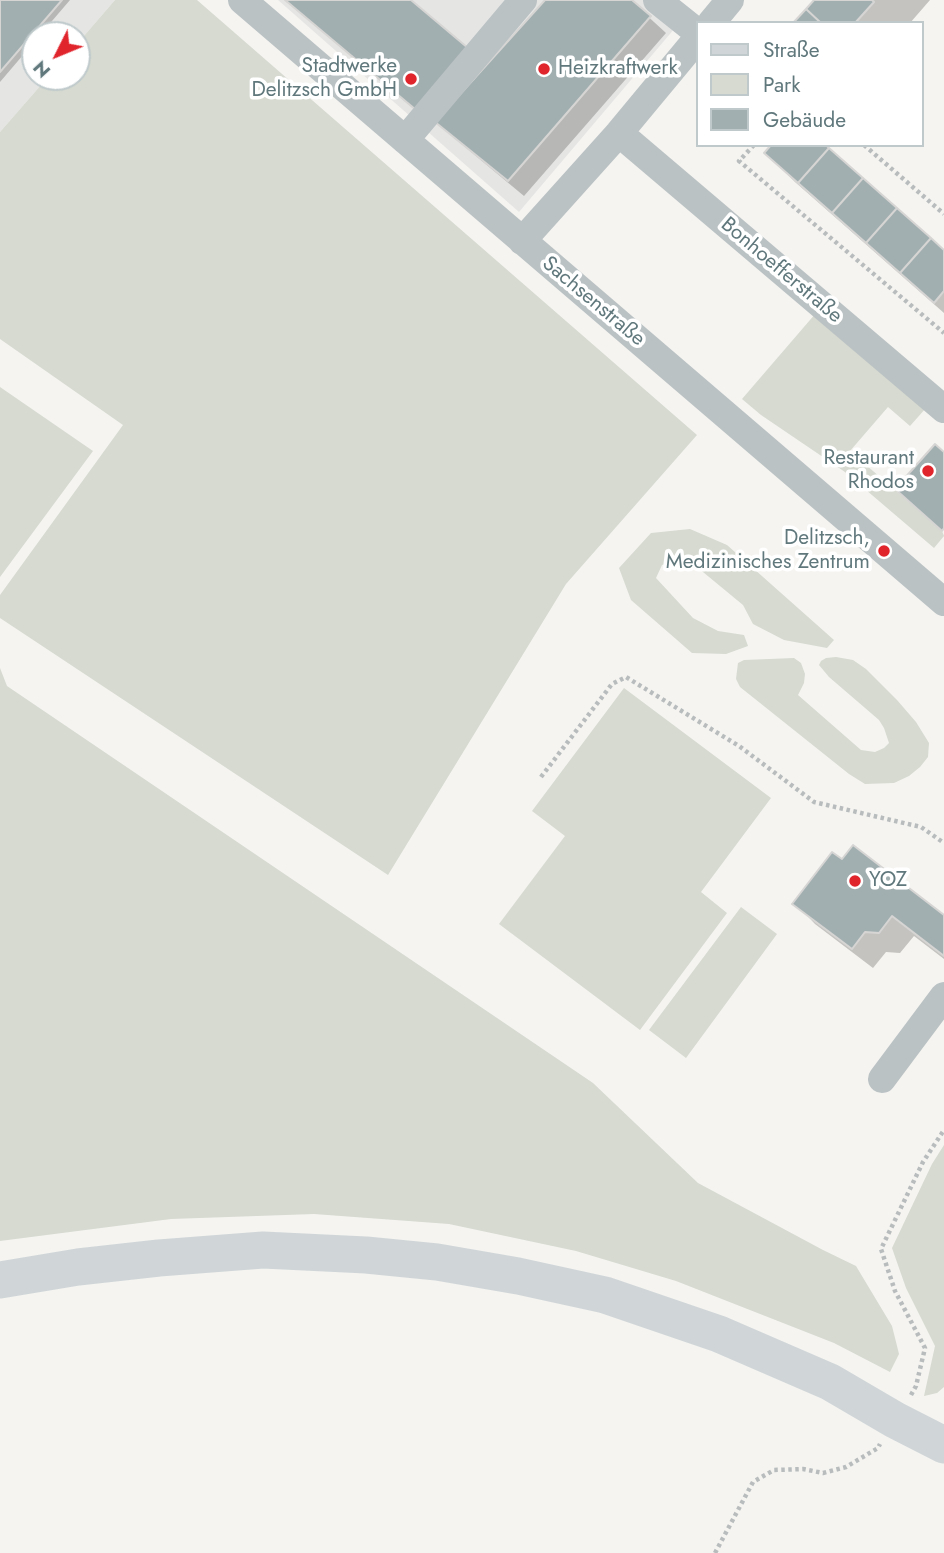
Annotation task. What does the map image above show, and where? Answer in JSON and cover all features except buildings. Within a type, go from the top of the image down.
[{"type":"main road","points":[[0,1280],[78,1266],[263,1251],[366,1255],[437,1262],[518,1276],[605,1295],[719,1334],[830,1382],[944,1445]]},
{"type":"street","name":"Sachsenstraße","points":[[242,0],[944,602]]},
{"type":"street","points":[[405,140],[523,0]]},
{"type":"street","points":[[657,0],[696,31]]},
{"type":"street","points":[[713,21],[730,0]]},
{"type":"street","points":[[522,241],[619,133],[696,40]]},
{"type":"street","name":"Bonhoefferstraße","points":[[619,133],[944,410]]},
{"type":"street","points":[[882,1079],[944,996]]},
{"type":"path","points":[[752,147],[738,161],[944,333]]},
{"type":"path","points":[[866,147],[944,214]]},
{"type":"path","points":[[541,777],[612,684],[626,677],[739,746],[814,802],[922,827],[944,843]]},
{"type":"path","points":[[715,1553],[753,1482],[774,1470],[803,1469],[823,1473],[846,1467],[878,1448],[916,1386],[925,1348],[895,1291],[881,1249],[923,1162],[944,1130]]},
{"type":"shaded area","points":[[0,0],[115,0],[91,28],[91,21],[21,21],[21,91],[36,91],[0,132]]},
{"type":"shaded area","points":[[278,0],[679,0],[675,28],[519,212]]},
{"type":"green space","points":[[115,0],[197,0],[697,435],[566,584],[388,875],[0,618],[0,595],[123,425],[0,339],[0,132],[36,91],[91,91],[91,28]]},
{"type":"green space","points":[[816,313],[926,408],[910,426],[888,407],[850,451],[942,531],[944,536],[934,548],[845,472],[742,399]]},
{"type":"green space","points":[[0,387],[93,451],[0,577]]},
{"type":"green space","points":[[690,529],[727,545],[834,640],[827,648],[784,640],[753,624],[743,605],[686,558],[662,565],[656,578],[693,618],[718,631],[744,635],[748,646],[726,654],[692,653],[631,600],[619,568],[651,533]]},
{"type":"green space","points":[[794,658],[801,663],[805,674],[798,695],[861,750],[875,752],[884,748],[889,743],[879,720],[819,665],[826,658],[853,660],[866,669],[916,722],[929,743],[928,757],[909,776],[894,783],[865,784],[740,687],[736,679],[738,663],[744,660]]},
{"type":"green space","points":[[0,668],[7,686],[593,1083],[698,1183],[856,1266],[892,1326],[899,1354],[890,1372],[834,1343],[676,1281],[576,1251],[449,1224],[314,1214],[171,1219],[0,1241]]},
{"type":"green space","points":[[624,688],[771,798],[701,892],[727,913],[640,1030],[499,924],[565,836],[532,811]]},
{"type":"green space","points":[[741,907],[777,934],[686,1058],[649,1030]]},
{"type":"green space","points":[[944,1145],[944,1387],[937,1393],[924,1396],[935,1346],[906,1288],[892,1248],[932,1164]]},
{"type":"place","name":"Heizkraftwerk","points":[[544,69]]},
{"type":"place","name":"Stadtwerke Delitzsch GmbH","points":[[411,79]]},
{"type":"place","name":"Restaurant Rhodos","points":[[928,471]]},
{"type":"place","name":"Delitzsch, Medizinisches Zentrum","points":[[884,551]]},
{"type":"place","name":"YOZ","points":[[855,881]]}]
